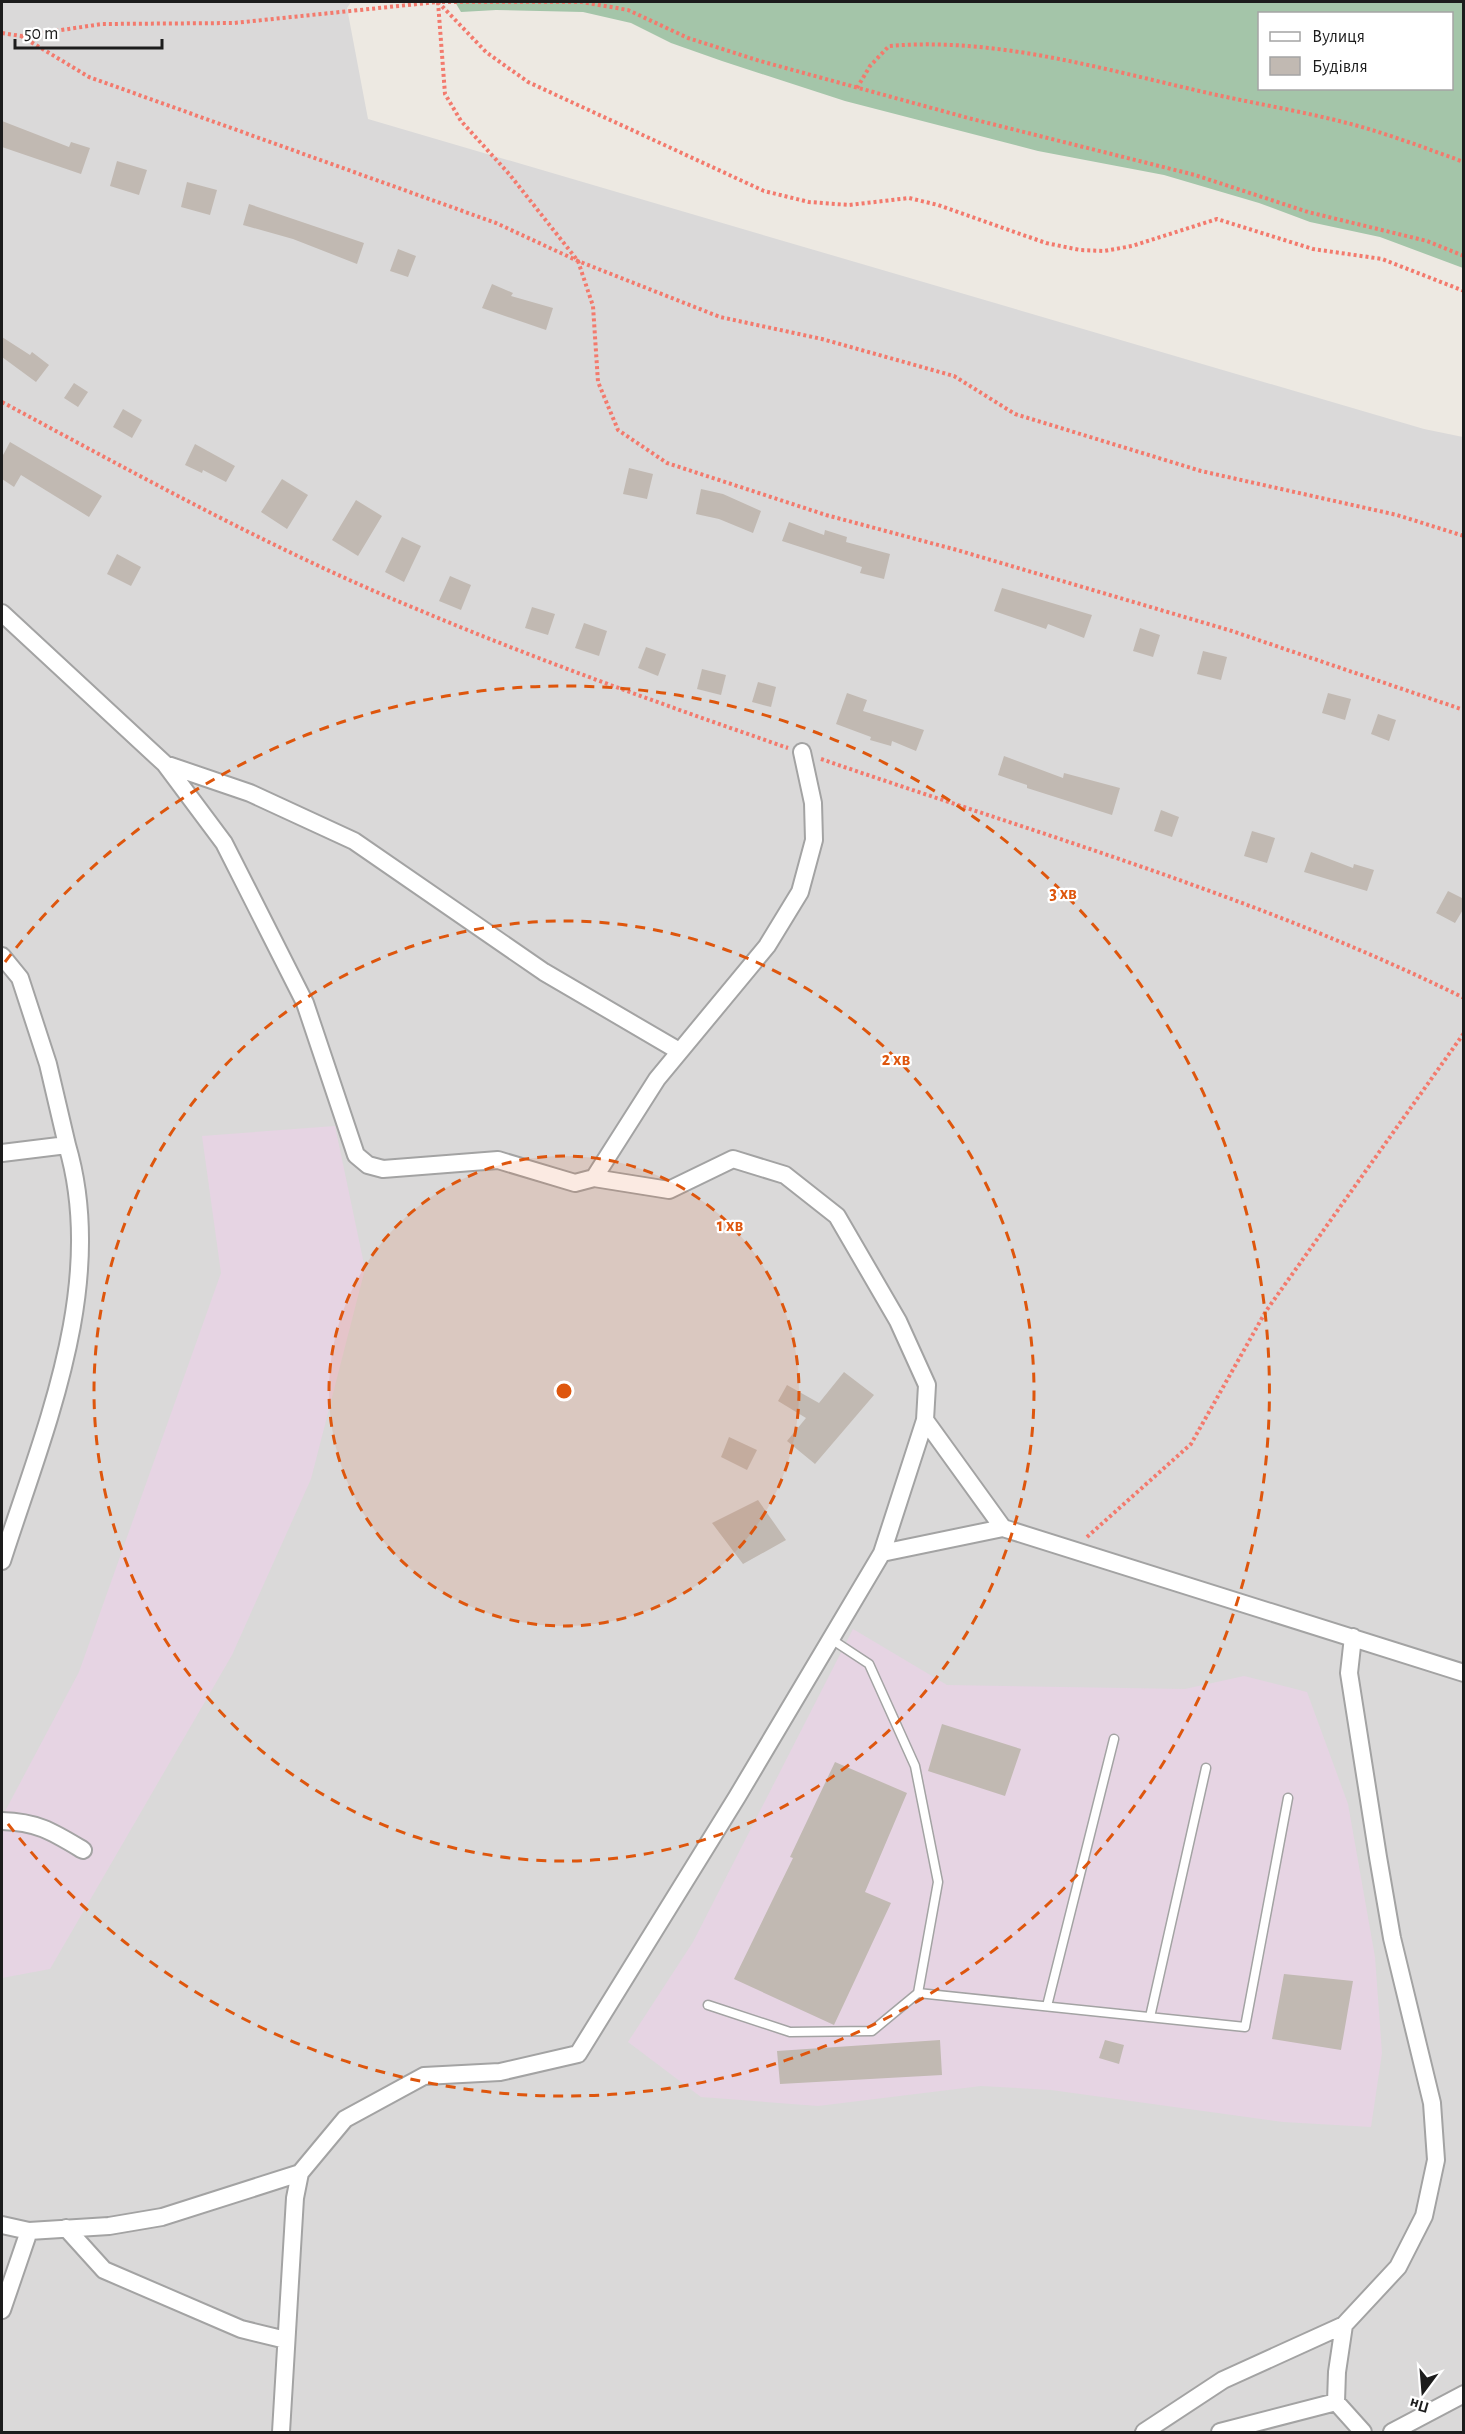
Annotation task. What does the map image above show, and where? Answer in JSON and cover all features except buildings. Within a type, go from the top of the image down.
[{"type":"street","points":[[2,613],[165,764],[224,843],[305,1003],[356,1155],[368,1165],[383,1169],[498,1160],[575,1183],[594,1178],[669,1190],[734,1159],[785,1175],[837,1216],[898,1321],[927,1384],[926,1420],[882,1553],[731,1807],[578,2054],[500,2072],[424,2076],[345,2119],[300,2173],[295,2198],[281,2433]]},
{"type":"street","points":[[594,1178],[657,1079],[767,946],[800,892],[814,840],[813,803],[802,752]]},
{"type":"street","points":[[165,764],[250,794],[354,841],[544,972],[679,1051]]},
{"type":"street","points":[[2,956],[20,978],[48,1064],[75,1174],[81,1248],[73,1328],[42,1437],[2,1561]]},
{"type":"street","points":[[2,1153],[67,1145]]},
{"type":"street","points":[[926,1420],[1003,1528]]},
{"type":"street","points":[[882,1553],[1003,1528],[1464,1673]]},
{"type":"street","points":[[1144,2433],[1223,2380],[1344,2325],[1398,2267],[1424,2216],[1436,2160],[1432,2103],[1392,1938],[1380,1869],[1349,1673],[1353,1637]]},
{"type":"street","points":[[2,1821],[44,1826],[83,1850]]},
{"type":"street","points":[[2,2225],[29,2231],[109,2226],[162,2217],[300,2173]]},
{"type":"street","points":[[66,2228],[105,2270],[241,2329],[286,2340]]},
{"type":"street","points":[[2,2310],[29,2231]]},
{"type":"street","points":[[1344,2325],[1337,2372],[1336,2402],[1364,2433]]},
{"type":"street","points":[[1392,2433],[1464,2394]]},
{"type":"street","points":[[1220,2433],[1336,2402]]},
{"type":"lane","points":[[708,2005],[790,2032],[872,2031],[918,1993],[938,1882],[915,1766],[869,1664],[831,1639]]},
{"type":"lane","points":[[1047,2006],[1114,1739]]},
{"type":"lane","points":[[1150,2017],[1206,1768]]},
{"type":"lane","points":[[918,1993],[1245,2027],[1288,1797]]},
{"type":"path","points":[[439,2],[445,94],[461,121],[510,175],[578,261],[593,306],[598,382],[618,430],[667,463],[826,516],[957,550],[1211,625],[1464,710]]},
{"type":"path","points":[[439,2],[486,52],[528,82],[764,191],[809,202],[849,205],[909,198],[938,205],[1046,243],[1080,250],[1104,251],[1132,246],[1217,219],[1313,249],[1382,259],[1464,291]]},
{"type":"path","points":[[2,33],[21,36],[102,24],[234,23],[439,2],[603,3],[628,10],[688,38],[739,55],[857,88],[1195,175],[1308,212],[1427,241],[1464,256]]},
{"type":"path","points":[[21,36],[89,77],[496,223],[578,261],[720,317],[822,339],[954,376],[1015,414],[1201,471],[1397,516],[1464,536]]},
{"type":"path","points":[[857,88],[870,66],[889,46],[916,43],[978,48],[1107,70],[1348,123],[1464,162]]},
{"type":"path","points":[[2,402],[231,524],[417,610],[594,680],[1201,889],[1390,962],[1464,998]]},
{"type":"path","points":[[1073,1550],[1191,1444],[1266,1311],[1464,1033]]},
{"type":"shaded area","points":[[2,2],[351,2],[347,8],[368,119],[1424,429],[1463,437],[1463,2432],[2,2432]]},
{"type":"shaded area","points":[[335,1126],[365,1269],[311,1479],[232,1655],[50,1969],[2,1978],[2,1817],[79,1672],[221,1273],[202,1136]]},
{"type":"shaded area","points":[[853,1629],[947,1685],[1185,1689],[1244,1676],[1307,1692],[1348,1804],[1375,1957],[1382,2053],[1371,2127],[1283,2122],[1051,2090],[981,2086],[818,2106],[701,2097],[628,2042],[693,1942]]},
{"type":"green space","points":[[455,2],[1463,2],[1463,268],[1380,237],[1310,222],[1259,203],[1164,175],[1038,151],[845,101],[671,43],[631,23],[583,12],[496,10],[461,12]]}]
